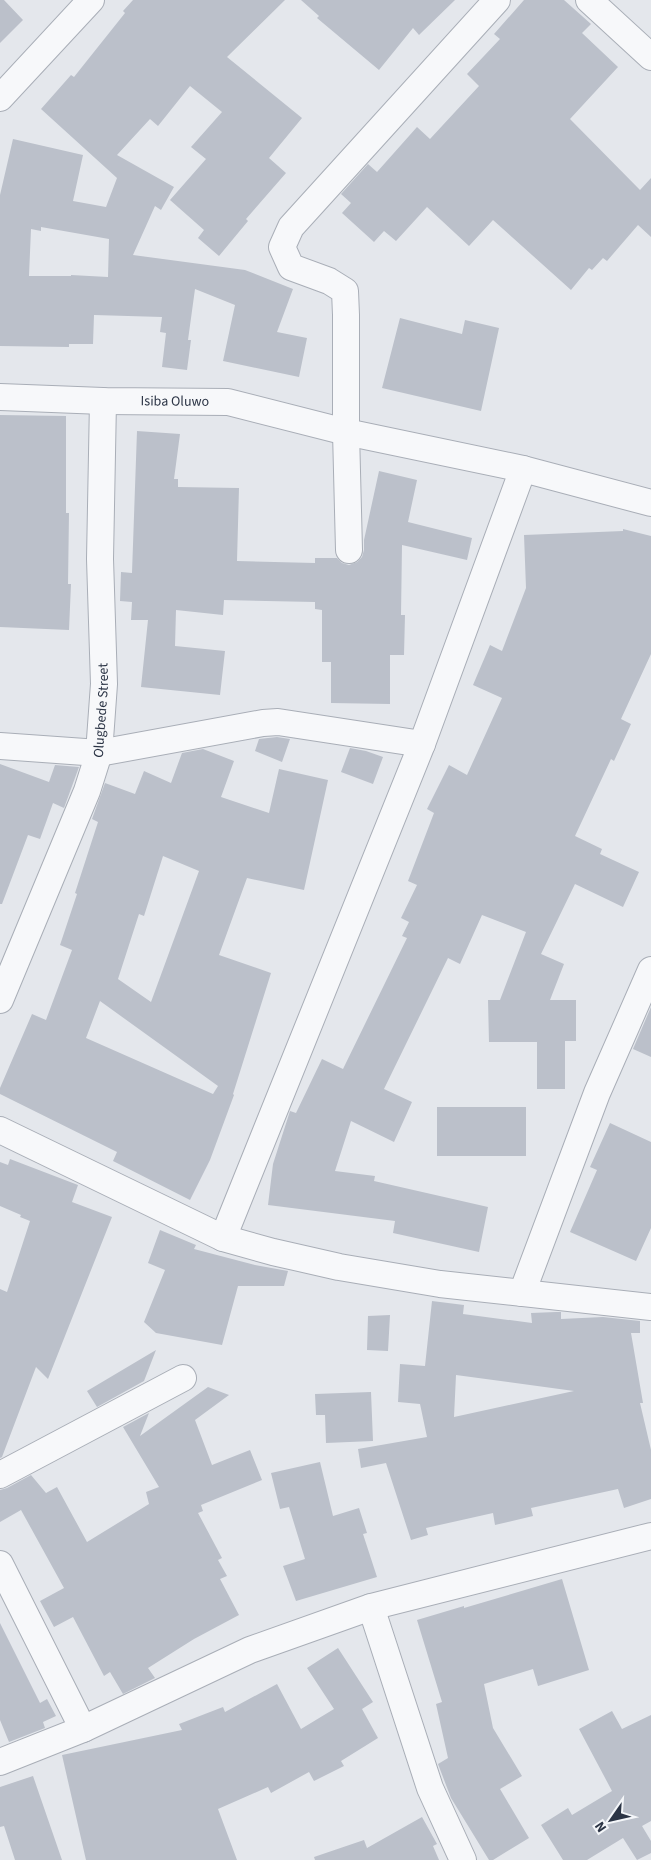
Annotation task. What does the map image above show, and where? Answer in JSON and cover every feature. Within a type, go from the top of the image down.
[{"type":"street","points":[[0,98],[91,0]]},
{"type":"street","points":[[349,550],[346,315],[344,291],[329,281],[291,267],[282,248],[291,227],[497,0]]},
{"type":"street","points":[[589,0],[651,57]]},
{"type":"street","name":"Isiba Oluwo","points":[[0,397],[103,401],[228,402],[346,432],[523,469],[651,503]]},
{"type":"street","name":"Olugbede Street","points":[[0,1000],[87,791],[99,753],[104,684],[100,559],[103,401]]},
{"type":"street","points":[[223,1238],[422,744],[523,469]]},
{"type":"street","points":[[0,746],[99,753],[262,723],[278,722],[422,744]]},
{"type":"street","points":[[522,1293],[597,1093],[651,970]]},
{"type":"street","points":[[0,1130],[223,1238],[273,1252],[339,1267],[440,1284],[651,1307]]},
{"type":"street","points":[[0,1475],[183,1378]]},
{"type":"street","points":[[0,1762],[83,1729],[250,1650],[372,1607],[651,1536]]},
{"type":"street","points":[[0,1564],[83,1729]]},
{"type":"street","points":[[372,1607],[430,1788],[463,1860]]},
{"type":"building","points":[[0,0],[4,0],[23,20],[0,43]]},
{"type":"building","points":[[133,0],[285,0],[227,57],[302,118],[269,158],[286,173],[246,219],[248,221],[219,256],[198,238],[204,230],[170,200],[206,159],[191,147],[222,112],[190,86],[158,126],[150,119],[117,155],[174,187],[161,210],[155,206],[133,255],[245,270],[293,289],[277,332],[307,338],[299,377],[223,361],[235,305],[195,289],[188,340],[191,340],[187,370],[162,367],[166,333],[160,332],[162,317],[94,315],[93,344],[69,344],[69,347],[0,346],[0,195],[13,139],[83,155],[73,201],[106,207],[117,178],[41,109],[71,75],[74,77],[125,13],[123,11]],"holes":[[[41,227],[109,239],[108,277],[71,275],[29,276],[31,229],[41,231]]]},
{"type":"building","points":[[301,0],[455,0],[419,35],[413,28],[379,70],[317,18],[319,16]]},
{"type":"building","points":[[524,0],[564,0],[591,24],[582,33],[618,67],[570,119],[640,190],[651,178],[651,237],[638,225],[607,261],[603,258],[592,270],[589,268],[571,290],[493,220],[469,246],[427,207],[396,241],[384,231],[374,242],[342,213],[351,203],[341,194],[368,164],[377,172],[417,127],[430,139],[479,86],[467,74],[500,39],[494,34]]},
{"type":"building","points":[[400,318],[462,334],[465,320],[499,328],[481,411],[382,388]]},
{"type":"building","points":[[0,415],[66,416],[66,513],[69,513],[68,584],[71,584],[69,630],[0,627]]},
{"type":"building","points":[[137,431],[180,434],[174,479],[178,479],[178,487],[239,488],[237,561],[315,563],[315,558],[337,558],[342,563],[349,565],[357,562],[362,557],[364,550],[364,540],[379,471],[417,480],[408,522],[472,538],[467,560],[402,545],[401,615],[405,615],[404,655],[390,655],[390,704],[331,703],[331,662],[322,662],[322,610],[315,609],[315,602],[224,600],[223,615],[176,610],[175,646],[225,651],[220,695],[141,687],[148,620],[131,620],[132,602],[120,601],[121,572],[132,573]]},
{"type":"building","points":[[623,529],[651,536],[651,654],[621,719],[631,724],[614,761],[611,759],[575,836],[602,849],[600,854],[639,872],[623,907],[575,884],[541,954],[564,964],[550,1000],[576,1000],[576,1041],[565,1041],[565,1089],[537,1089],[537,1042],[489,1042],[488,1000],[500,1000],[526,932],[482,915],[460,964],[448,958],[384,1089],[412,1102],[394,1142],[351,1121],[335,1171],[375,1176],[374,1181],[488,1207],[479,1252],[393,1233],[395,1221],[268,1205],[273,1164],[290,1111],[296,1113],[322,1059],[343,1069],[407,938],[402,936],[409,922],[401,918],[417,885],[408,881],[434,813],[427,809],[449,765],[467,775],[502,698],[473,685],[490,645],[502,651],[526,588],[524,535],[623,531]]},
{"type":"building","points":[[277,737],[290,739],[282,762],[255,751],[259,739]]},
{"type":"building","points":[[350,748],[383,757],[373,784],[341,772]]},
{"type":"building","points":[[203,749],[234,761],[221,797],[269,813],[279,769],[328,780],[304,890],[247,878],[219,955],[271,973],[234,1095],[210,1160],[190,1200],[113,1161],[117,1152],[0,1094],[0,1088],[32,1014],[46,1020],[72,950],[60,945],[98,822],[92,819],[105,783],[135,794],[144,771],[171,783],[182,753]],"holes":[[[163,856],[199,871],[151,1002],[118,979],[139,914],[144,916]],[[100,1001],[218,1086],[213,1094],[86,1038]]]},
{"type":"building","points":[[0,764],[49,782],[55,765],[79,767],[64,808],[53,803],[40,839],[28,835],[2,904],[0,904]]},
{"type":"building","points":[[651,1007],[651,1057],[633,1049]]},
{"type":"building","points":[[437,1107],[526,1107],[526,1156],[437,1156]]},
{"type":"building","points":[[610,1123],[651,1142],[651,1228],[636,1261],[570,1232],[597,1170],[590,1167]]},
{"type":"building","points":[[10,1159],[78,1185],[72,1202],[112,1217],[48,1379],[36,1367],[0,1458],[0,1289],[7,1292],[30,1221],[0,1206],[0,1162],[8,1165]]},
{"type":"building","points":[[160,1230],[196,1245],[194,1249],[255,1265],[288,1271],[284,1286],[238,1286],[222,1345],[156,1333],[144,1322],[165,1270],[148,1263]]},
{"type":"building","points":[[432,1301],[464,1305],[463,1314],[532,1323],[531,1313],[556,1312],[561,1312],[561,1319],[603,1317],[640,1321],[640,1333],[631,1333],[643,1403],[640,1403],[651,1450],[651,1499],[624,1508],[618,1489],[531,1508],[533,1516],[495,1525],[493,1513],[426,1528],[428,1535],[411,1540],[386,1463],[361,1468],[358,1449],[427,1437],[420,1404],[398,1402],[400,1364],[425,1366]],"holes":[[[456,1375],[574,1391],[454,1417]]]},
{"type":"building","points":[[390,1315],[388,1351],[367,1350],[368,1316]]},
{"type":"building","points":[[156,1350],[144,1381],[97,1407],[87,1391]]},
{"type":"building","points":[[208,1387],[229,1395],[195,1420],[212,1465],[250,1450],[262,1480],[201,1505],[203,1511],[198,1513],[222,1558],[218,1560],[227,1576],[220,1579],[239,1615],[194,1639],[148,1668],[155,1678],[123,1694],[110,1672],[104,1676],[73,1617],[54,1627],[40,1601],[64,1588],[21,1510],[0,1522],[0,1490],[31,1475],[46,1493],[57,1487],[87,1542],[149,1504],[146,1492],[159,1487],[123,1427],[149,1413],[140,1436]]},
{"type":"building","points":[[371,1392],[373,1441],[326,1443],[325,1415],[316,1415],[315,1394]]},
{"type":"building","points":[[320,1462],[333,1516],[359,1508],[367,1533],[363,1534],[377,1577],[296,1601],[283,1566],[305,1559],[289,1507],[280,1509],[271,1473]]},
{"type":"building","points":[[562,1579],[589,1670],[538,1686],[533,1669],[484,1684],[493,1728],[522,1776],[500,1789],[529,1838],[493,1860],[489,1860],[451,1798],[438,1764],[448,1758],[436,1704],[442,1702],[417,1620]]},
{"type":"building","points":[[0,1623],[40,1703],[47,1699],[56,1716],[43,1722],[45,1728],[9,1742],[0,1720]]},
{"type":"building","points":[[338,1648],[373,1702],[362,1709],[378,1738],[341,1761],[344,1766],[314,1781],[309,1772],[271,1793],[268,1787],[218,1809],[237,1860],[86,1860],[62,1755],[182,1730],[179,1724],[223,1707],[225,1712],[277,1684],[301,1729],[334,1709],[307,1668]]},
{"type":"building","points":[[612,1711],[622,1729],[651,1715],[651,1821],[642,1826],[651,1841],[651,1853],[637,1860],[623,1838],[587,1860],[563,1860],[541,1825],[568,1808],[572,1815],[612,1791],[579,1729]]},
{"type":"building","points":[[33,1776],[62,1860],[15,1860],[4,1826],[0,1827],[0,1787]]},
{"type":"building","points":[[422,1817],[437,1844],[433,1846],[439,1860],[315,1860],[314,1857],[364,1840],[367,1848]]}]
